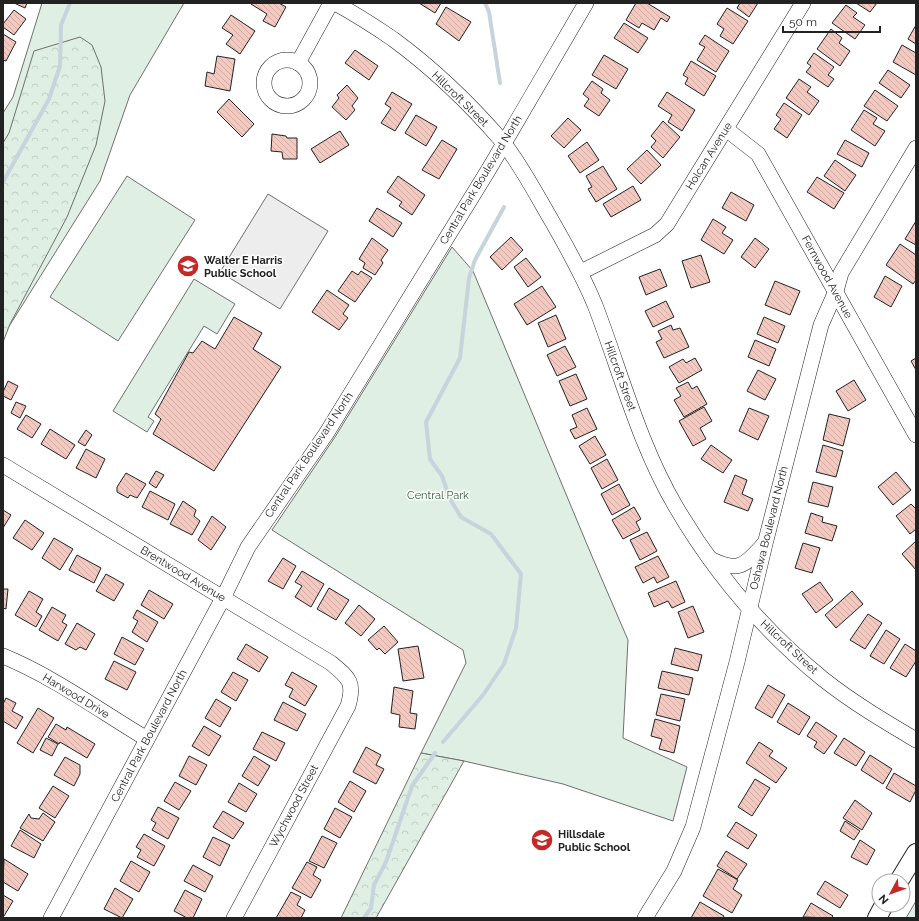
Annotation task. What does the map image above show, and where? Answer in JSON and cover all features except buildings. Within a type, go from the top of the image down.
[{"type":"main road","points":[[904,873],[916,853]]},
{"type":"street","points":[[298,63],[331,3]]},
{"type":"street","name":"Hillcroft Street","points":[[335,3],[392,38],[421,61],[486,124],[503,143],[529,181],[581,272],[595,306],[642,440],[656,470],[675,506],[708,558],[750,609],[775,636],[824,679],[862,707],[916,740]]},
{"type":"street","name":"Central Park Boulevard North","points":[[51,918],[223,598],[248,547],[326,434],[489,169],[586,3]]},
{"type":"street","name":"Holcan Avenue","points":[[581,272],[654,235],[667,224],[803,3]]},
{"type":"street","name":"Fernwood Avenue","points":[[726,129],[758,154],[915,429]]},
{"type":"street","name":"Oshawa Boulevard North","points":[[645,918],[674,871],[693,827],[750,609],[765,544],[821,325],[836,291],[841,273],[916,148]]},
{"type":"street","name":"Brentwood Avenue","points":[[3,465],[331,663],[345,675],[350,683],[352,693]]},
{"type":"street","points":[[708,558],[723,566],[740,566],[749,561],[765,544]]},
{"type":"street","name":"Harwood Drive","points":[[3,656],[56,682],[147,739]]},
{"type":"street","name":"Wychwood Street","points":[[234,918],[348,706],[352,693]]},
{"type":"green space","points":[[42,3],[184,3],[130,95],[100,181],[3,336],[3,113],[13,97]]},
{"type":"green space","points":[[80,37],[92,45],[101,67],[105,101],[96,145],[67,217],[10,324],[3,342],[3,143],[9,133],[34,51]]},
{"type":"green space","points":[[127,176],[195,220],[118,341],[50,297]]},
{"type":"green space","name":"Central Park","points":[[452,247],[473,271],[628,640],[623,738],[687,767],[673,821],[563,784],[464,761],[421,753],[466,663],[463,650],[272,530],[335,437]]},
{"type":"green space","points":[[194,279],[235,304],[217,334],[204,326],[148,417],[154,421],[147,432],[113,411]]},
{"type":"green space","points":[[421,753],[464,761],[376,918],[341,918]]},
{"type":"green space","points":[[916,901],[916,918],[906,918],[909,913],[911,913],[911,910]]},
{"type":"shaded area","points":[[268,194],[328,231],[280,309],[220,272]]},
{"type":"waterway","points":[[3,182],[49,99],[60,66],[61,25],[70,3]]},
{"type":"waterway","points":[[485,3],[489,12],[500,83]]},
{"type":"waterway","points":[[443,742],[483,695],[504,664],[516,628],[521,574],[491,534],[461,517],[450,499],[442,476],[430,459],[426,422],[460,358],[469,278],[475,260],[504,207]]},
{"type":"waterway","points":[[364,918],[371,908],[374,885],[386,862],[412,786],[435,753]]},
{"type":"place","name":"Walter E Harris Public School","points":[[188,266]]},
{"type":"place","name":"Hillsdale Public School","points":[[542,840]]}]
